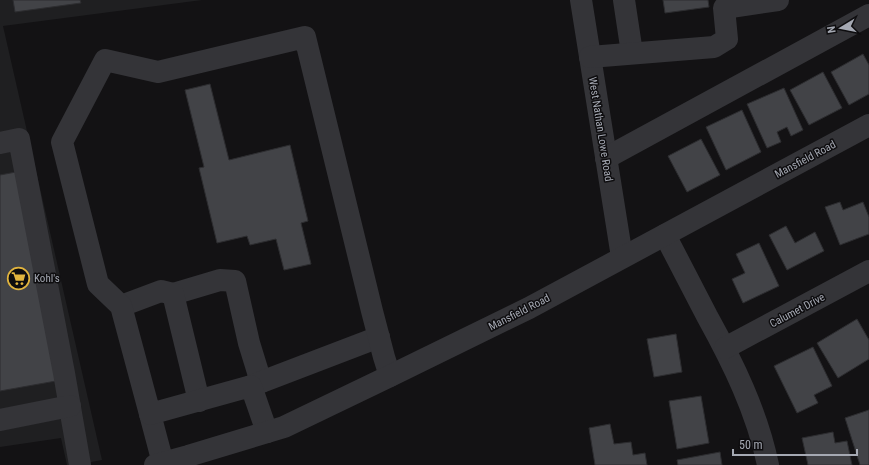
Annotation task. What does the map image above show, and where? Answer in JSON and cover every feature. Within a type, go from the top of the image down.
[{"type":"street","name":"West Nathan Lowe Road","points":[[581,0],[622,257]]},
{"type":"street","points":[[624,0],[632,53]]},
{"type":"street","points":[[590,57],[714,47],[728,39],[724,8],[778,0]]},
{"type":"street","points":[[606,158],[869,15]]},
{"type":"street","points":[[167,463],[150,414],[120,306],[98,284],[62,142],[105,60],[158,72],[305,37],[390,376]]},
{"type":"street","name":"Mansfield Road","points":[[167,463],[284,427],[390,376],[529,308],[869,125]]},
{"type":"street","points":[[0,143],[19,139],[80,465]]},
{"type":"street","points":[[665,235],[744,389],[764,445],[768,465]]},
{"type":"street","name":"Calumet Drive","points":[[724,348],[869,271]]},
{"type":"street","points":[[120,306],[161,292],[173,294],[220,280],[235,281],[250,343],[256,384],[266,432]]},
{"type":"street","points":[[173,294],[199,401]]},
{"type":"street","points":[[150,414],[256,384],[379,337]]},
{"type":"street","points":[[0,420],[70,406]]},
{"type":"shaded area","points":[[0,0],[202,0],[3,26],[102,460],[67,465],[61,438],[0,447]]},
{"type":"building","points":[[13,0],[80,0],[81,3],[15,12]]},
{"type":"building","points":[[663,0],[708,0],[709,7],[665,13]]},
{"type":"building","points":[[863,54],[869,65],[869,94],[849,105],[831,72]]},
{"type":"building","points":[[823,72],[842,108],[809,125],[790,90]]},
{"type":"building","points":[[210,84],[229,160],[290,145],[308,221],[301,223],[311,264],[284,270],[276,239],[250,245],[247,236],[217,243],[199,168],[204,167],[185,90]]},
{"type":"building","points":[[784,88],[803,130],[791,136],[787,127],[777,132],[781,142],[767,148],[747,104]]},
{"type":"building","points":[[742,110],[761,152],[726,170],[706,127]]},
{"type":"building","points":[[701,139],[720,175],[687,192],[668,156]]},
{"type":"building","name":"Kohl's","points":[[16,172],[56,381],[0,391],[0,175]]},
{"type":"building","points":[[840,202],[843,210],[863,202],[869,217],[869,234],[840,245],[825,207]]},
{"type":"building","points":[[786,226],[795,243],[815,232],[824,251],[787,270],[769,235]]},
{"type":"building","points":[[759,243],[779,286],[743,303],[732,279],[745,273],[736,254]]},
{"type":"building","points":[[857,319],[869,340],[869,359],[838,378],[817,343]]},
{"type":"building","points":[[676,334],[682,372],[654,377],[647,339]]},
{"type":"building","points":[[813,347],[832,386],[814,395],[818,403],[797,413],[774,366]]},
{"type":"building","points":[[701,396],[709,443],[677,449],[669,401]]},
{"type":"building","points":[[869,410],[869,465],[860,465],[845,418]]},
{"type":"building","points":[[610,424],[614,444],[631,442],[633,455],[645,453],[647,465],[595,465],[589,428]]},
{"type":"building","points":[[833,432],[835,443],[847,441],[852,465],[808,465],[802,438]]},
{"type":"building","points":[[720,452],[722,465],[678,465],[677,460]]},
{"type":"place","name":"Kohl's","points":[[18,278]]}]
